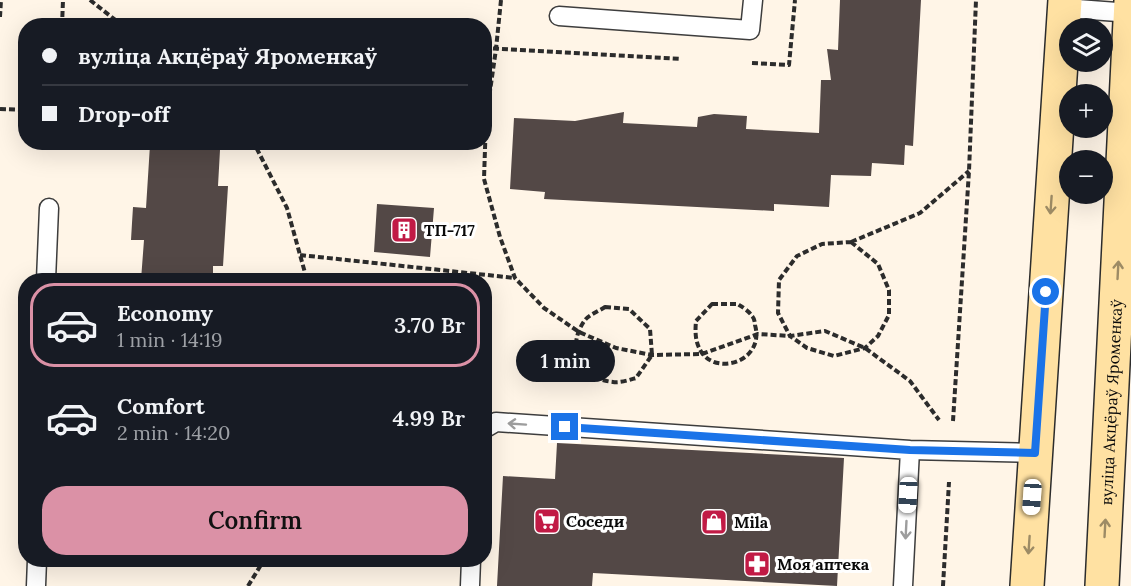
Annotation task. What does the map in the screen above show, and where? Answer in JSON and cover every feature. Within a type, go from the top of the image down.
[{"type":"street","name":"вуліца Акцёраў Яроменкаў","points":[[1102,586],[1131,1]]},
{"type":"street","points":[[1027,586],[1065,4]]},
{"type":"lane","points":[[559,16],[750,30],[753,0]]},
{"type":"lane","points":[[1065,4],[1131,13]]},
{"type":"lane","points":[[46,273],[49,208]]},
{"type":"lane","points":[[492,424],[496,422],[910,450],[952,444],[1035,453]]},
{"type":"lane","points":[[903,586],[910,450]]},
{"type":"lane","points":[[36,586],[37,567]]},
{"type":"lane","points":[[470,586],[471,567]]},
{"type":"path","points":[[0,17],[1,0]]},
{"type":"path","points":[[62,18],[63,0]]},
{"type":"path","points":[[90,0],[113,18]]},
{"type":"path","points":[[492,76],[501,0]]},
{"type":"path","points":[[943,586],[969,171],[976,0]]},
{"type":"path","points":[[0,109],[18,110]]},
{"type":"path","points":[[257,150],[287,208],[305,273]]},
{"type":"path","points":[[485,150],[484,179],[500,237],[515,278],[544,308],[579,332],[616,348],[652,355],[702,354],[758,334],[789,336],[825,332],[865,348],[910,381],[952,444]]},
{"type":"path","points":[[852,242],[878,264],[889,290],[889,315],[878,336],[865,348],[834,356],[807,348],[789,336],[778,314],[779,280],[797,256],[822,244],[852,242],[920,213],[969,171]]},
{"type":"path","points":[[300,255],[468,273]]},
{"type":"path","points":[[492,276],[515,278]]},
{"type":"path","points":[[712,304],[738,304],[753,317],[758,334],[752,351],[737,362],[716,363],[702,354],[695,338],[696,321],[712,304]]},
{"type":"path","points":[[605,307],[629,309],[650,329],[652,355],[636,378],[615,383],[597,379],[583,368],[575,348],[579,332],[586,319],[605,307]]},
{"type":"path","points":[[248,586],[260,567]]},
{"type":"building","points":[[840,0],[921,0],[913,146],[905,145],[904,165],[872,163],[871,176],[831,175],[829,207],[774,204],[774,211],[544,199],[545,192],[510,189],[514,118],[575,121],[624,112],[623,123],[697,127],[698,117],[714,114],[747,116],[746,129],[819,133],[821,80],[831,80],[827,49],[838,50]]},
{"type":"building","points":[[150,150],[220,150],[218,186],[228,186],[223,266],[213,266],[213,273],[142,273],[144,240],[131,240],[133,207],[146,208]]},
{"type":"building","name":"ТП-717","points":[[377,204],[434,208],[430,257],[374,252]]},
{"type":"building","points":[[557,443],[844,458],[837,586],[593,573],[592,586],[497,586],[503,476],[555,479]]},
{"type":"place","name":"ТП-717","points":[[404,230]]},
{"type":"place","name":"Соседи","points":[[547,521]]},
{"type":"place","name":"Mila","points":[[714,522]]},
{"type":"place","name":"Моя аптека","points":[[757,564]]},
{"type":"route","points":[[565,427],[910,450],[1035,453],[1046,292]]}]
